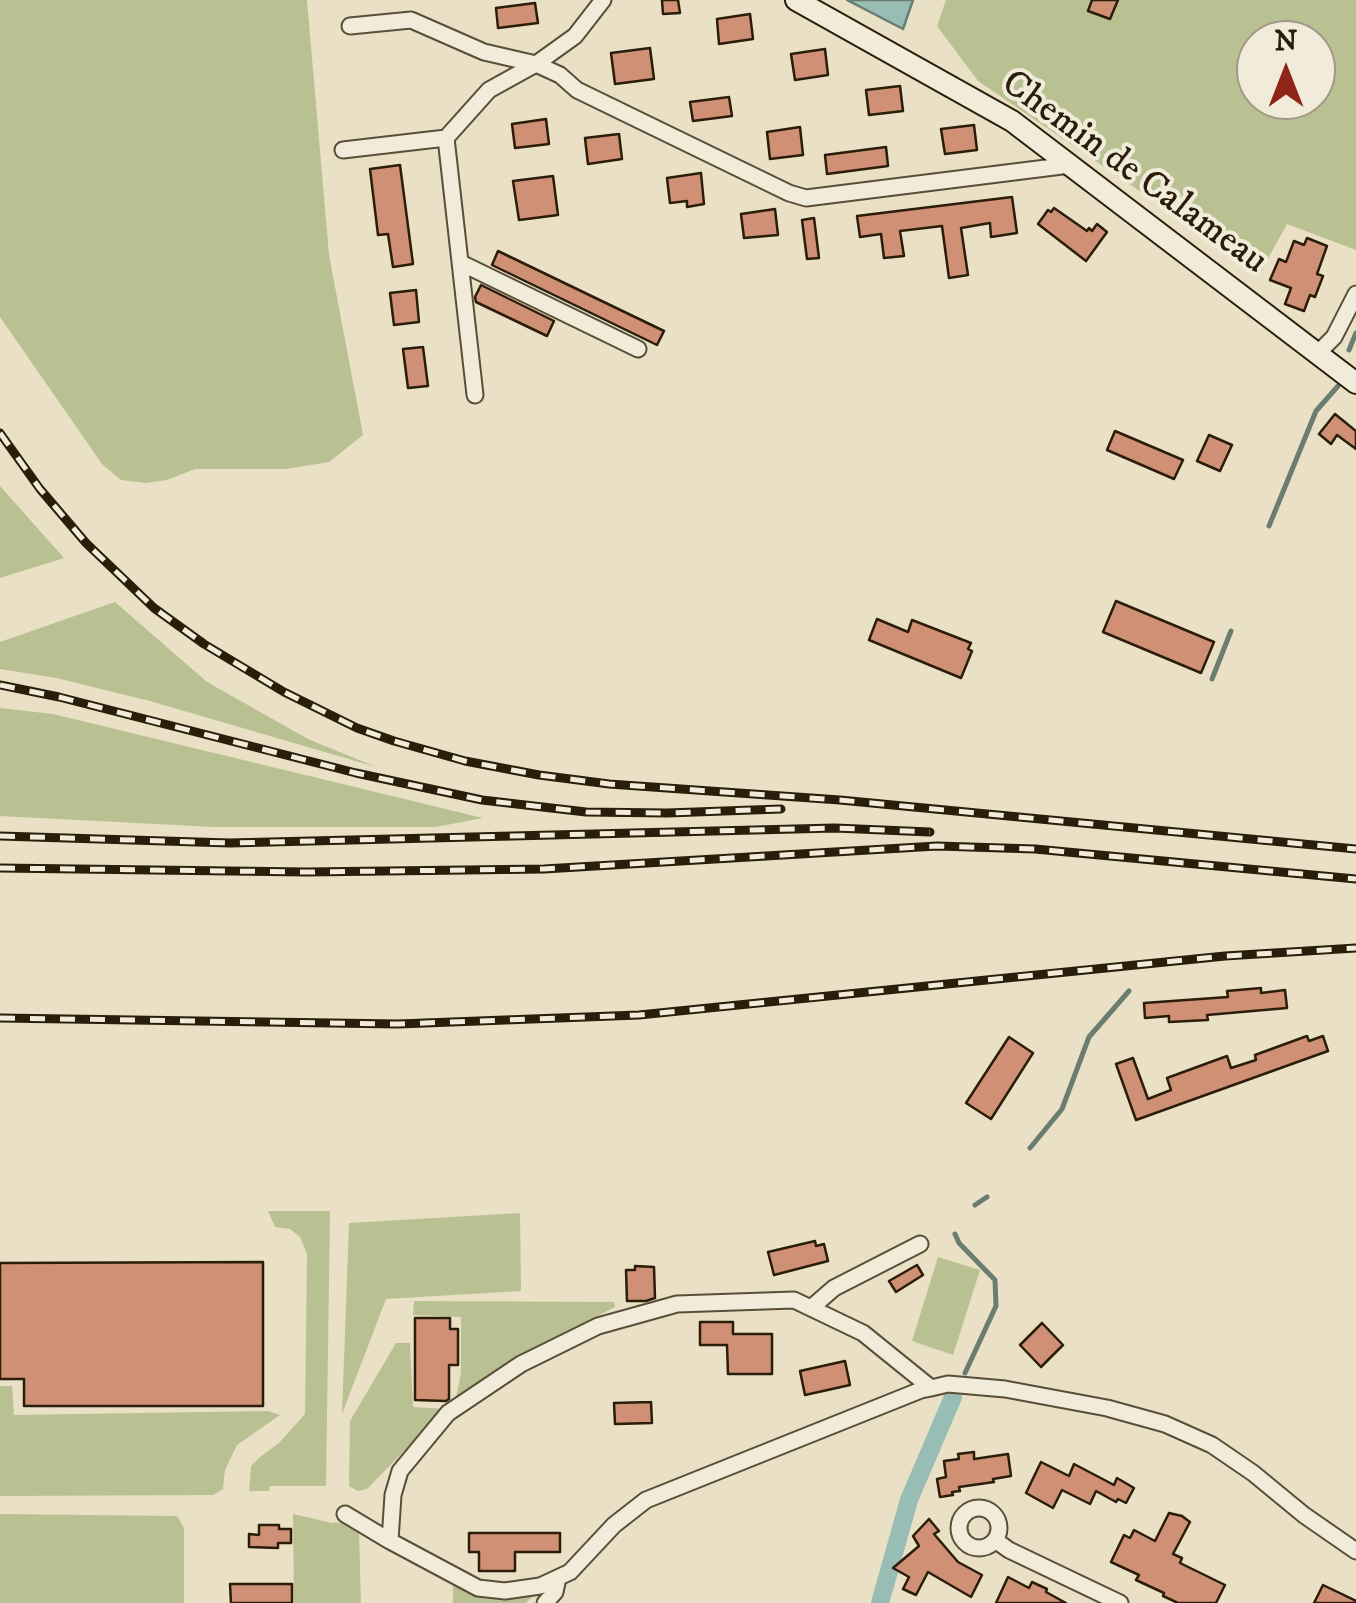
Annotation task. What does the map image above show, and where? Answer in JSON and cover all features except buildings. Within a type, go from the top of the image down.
[{"type":"main road","name":"Chemin de Calameau","points":[[796,0],[1012,122],[1356,383]]},
{"type":"street","points":[[343,150],[446,138],[488,90],[536,64],[575,36],[603,0]]},
{"type":"street","points":[[350,26],[411,20],[484,52],[536,64],[560,75],[577,90],[788,193],[806,198],[1070,165]]},
{"type":"street","points":[[446,138],[476,394]]},
{"type":"street","points":[[461,262],[638,349]]},
{"type":"street","points":[[1317,354],[1334,337],[1356,294]]},
{"type":"street","points":[[811,1308],[834,1288],[920,1244]]},
{"type":"street","points":[[390,1541],[393,1496],[400,1471],[448,1413],[522,1364],[598,1326],[678,1304],[794,1300],[863,1334],[932,1388]]},
{"type":"street","points":[[346,1514],[478,1588],[505,1591],[540,1586],[570,1572],[614,1525],[646,1500],[921,1390],[948,1384],[1005,1389],[1107,1408],[1164,1424],[1212,1445],[1356,1551]]},
{"type":"street","points":[[995,1540],[1120,1603]]},
{"type":"street","points":[[545,1603],[558,1578]]},
{"type":"green space","points":[[0,0],[307,0],[329,255],[363,435],[329,462],[286,469],[195,469],[146,483],[121,480],[102,464],[0,317]]},
{"type":"green space","points":[[946,0],[1356,0],[1356,250],[1287,224],[1260,273],[978,81],[937,26]]},
{"type":"green space","points":[[0,486],[64,558],[0,578]]},
{"type":"green space","points":[[115,602],[207,682],[308,739],[376,767],[150,701],[0,669],[0,642]]},
{"type":"green space","points":[[0,708],[53,714],[483,818],[436,827],[214,827],[0,816]]},
{"type":"green space","points":[[268,1211],[330,1211],[326,1486],[270,1486],[269,1491],[249,1491],[251,1466],[305,1414],[307,1254],[300,1237],[290,1229],[275,1227]]},
{"type":"green space","points":[[520,1213],[521,1291],[386,1299],[342,1414],[349,1223]]},
{"type":"green space","points":[[938,1257],[980,1270],[953,1355],[912,1341]]},
{"type":"green space","points":[[414,1301],[614,1302],[615,1307],[491,1373],[456,1398],[461,1373],[461,1317],[413,1315]]},
{"type":"green space","points":[[396,1343],[410,1343],[413,1407],[445,1409],[367,1489],[358,1491],[349,1486],[350,1421]]},
{"type":"green space","points":[[0,1386],[12,1386],[14,1415],[268,1411],[280,1415],[237,1445],[225,1470],[223,1489],[213,1495],[0,1496]]},
{"type":"green space","points":[[0,1514],[177,1516],[184,1528],[184,1603],[0,1603]]},
{"type":"green space","points":[[293,1514],[354,1526],[359,1533],[361,1603],[294,1603]]},
{"type":"green space","points":[[453,1581],[539,1590],[526,1603],[453,1603]]},
{"type":"water","points":[[847,0],[913,0],[903,29]]},
{"type":"waterway","points":[[1349,350],[1356,333]]},
{"type":"waterway","points":[[1269,526],[1316,411],[1338,386]]},
{"type":"waterway","points":[[1212,679],[1231,631]]},
{"type":"waterway","points":[[1030,1148],[1062,1109],[1089,1037],[1129,991]]},
{"type":"waterway","points":[[975,1205],[987,1197]]},
{"type":"waterway","points":[[955,1234],[995,1280],[996,1306],[965,1373]]},
{"type":"waterway","points":[[880,1603],[909,1500],[953,1397]]},
{"type":"railway","points":[[0,433],[86,543],[154,608],[204,644],[284,692],[357,728],[394,741],[465,761],[609,784],[840,800],[1356,849]]},
{"type":"railway","points":[[0,685],[482,800],[586,812],[781,809]]},
{"type":"railway","points":[[0,836],[230,843],[835,828],[930,832]]},
{"type":"railway","points":[[0,868],[307,872],[544,869],[937,846],[1035,849],[1356,879]]},
{"type":"railway","points":[[0,1018],[398,1024],[639,1015],[1225,956],[1356,948]]}]
